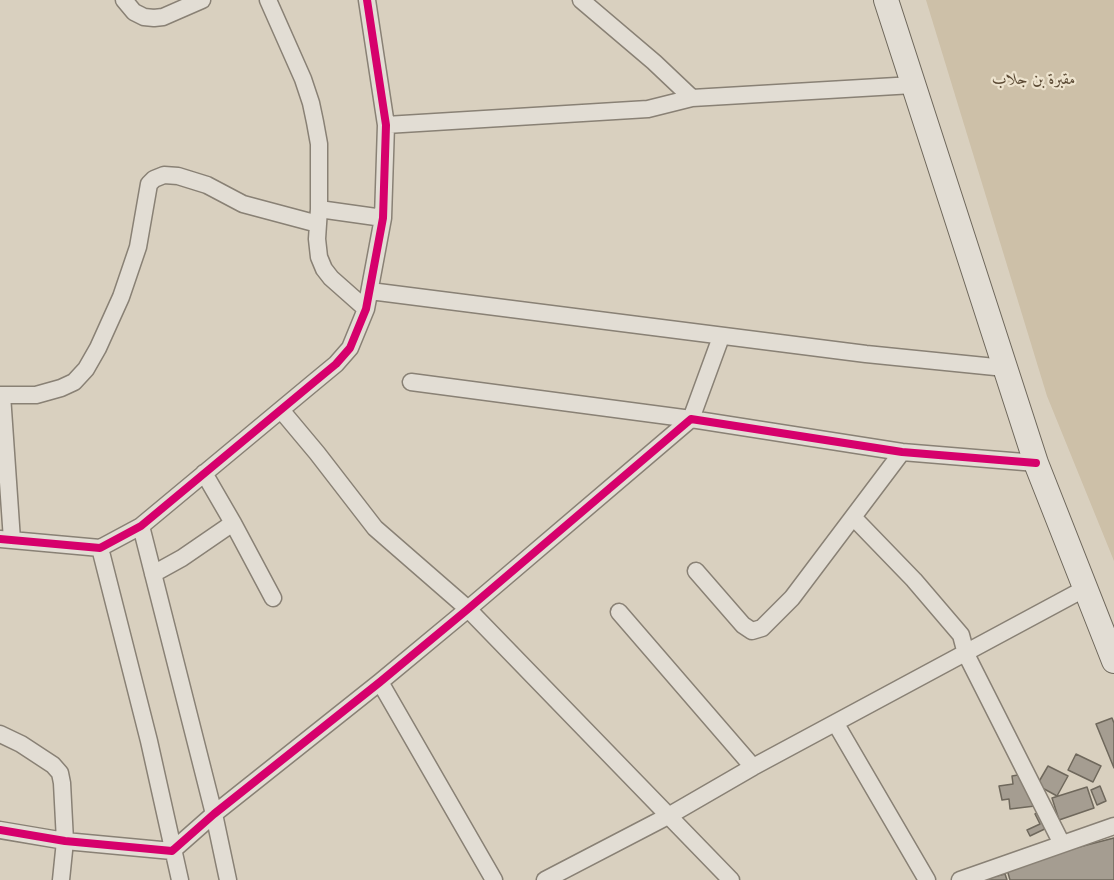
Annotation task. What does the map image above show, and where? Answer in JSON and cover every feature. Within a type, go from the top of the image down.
[{"type":"street","points":[[124,0],[134,12],[144,17],[154,18],[164,17],[202,0]]},
{"type":"street","points":[[268,0],[311,103],[319,144],[318,248],[324,269],[366,309]]},
{"type":"street","points":[[367,0],[387,125],[383,218],[366,309],[346,354],[141,526],[100,548],[6,540],[1,395],[36,395],[61,388],[74,382],[86,369],[121,297],[138,247],[149,184],[154,179],[164,174],[178,176],[207,185],[243,204],[319,216],[383,218]]},
{"type":"street","points":[[581,0],[654,62],[692,98]]},
{"type":"street","points":[[886,0],[1036,463],[1114,661]]},
{"type":"street","points":[[387,125],[648,109],[692,98],[913,85]]},
{"type":"street","points":[[370,291],[721,337],[1005,368]]},
{"type":"street","points":[[0,830],[66,841],[172,850],[468,609],[691,419],[721,337]]},
{"type":"street","points":[[411,382],[691,419],[902,452],[1036,463]]},
{"type":"street","points":[[280,410],[317,453],[375,528],[468,609],[731,880]]},
{"type":"street","points":[[696,571],[743,625],[752,631],[757,631],[772,620],[792,598],[902,452]]},
{"type":"street","points":[[204,473],[273,598]]},
{"type":"street","points":[[854,518],[914,580],[963,640],[966,654],[1062,843]]},
{"type":"street","points":[[153,574],[183,558],[233,523]]},
{"type":"street","points":[[141,526],[214,814],[228,880]]},
{"type":"street","points":[[100,548],[180,880]]},
{"type":"street","points":[[545,880],[670,815],[753,767],[1084,589]]},
{"type":"street","points":[[619,612],[753,767]]},
{"type":"street","points":[[380,682],[494,880]]},
{"type":"street","points":[[836,724],[927,880]]},
{"type":"street","points":[[0,734],[21,744],[53,765],[60,773],[66,841],[61,880]]},
{"type":"street","points":[[960,880],[1114,826]]},
{"type":"green space","name":"مقبرة بن جلاب","points":[[926,0],[1114,0],[1114,561],[1047,396]]},
{"type":"building","points":[[1112,718],[1114,723],[1114,768],[1096,724]]},
{"type":"building","points":[[1076,754],[1101,766],[1093,782],[1068,770]]},
{"type":"building","points":[[1048,766],[1068,776],[1057,796],[1037,785]]},
{"type":"building","points":[[1030,773],[1035,806],[1010,809],[1009,799],[1002,800],[999,786],[1013,784],[1012,776]]},
{"type":"building","points":[[1100,786],[1106,801],[1097,805],[1091,790]]},
{"type":"building","points":[[1087,787],[1094,808],[1059,820],[1052,798]]},
{"type":"building","points":[[1045,810],[1053,825],[1030,836],[1027,830],[1040,824],[1035,814]]},
{"type":"building","points":[[1114,838],[1114,880],[1010,880],[1006,866]]},
{"type":"building","points":[[1005,874],[1007,880],[980,880]]},
{"type":"cycle path","points":[[0,539],[100,548],[141,526],[336,364],[350,348],[366,309],[383,218],[386,125],[367,0]]},
{"type":"cycle path","points":[[0,830],[65,841],[172,851],[214,814],[468,609],[691,419],[902,452],[1036,463]]}]
